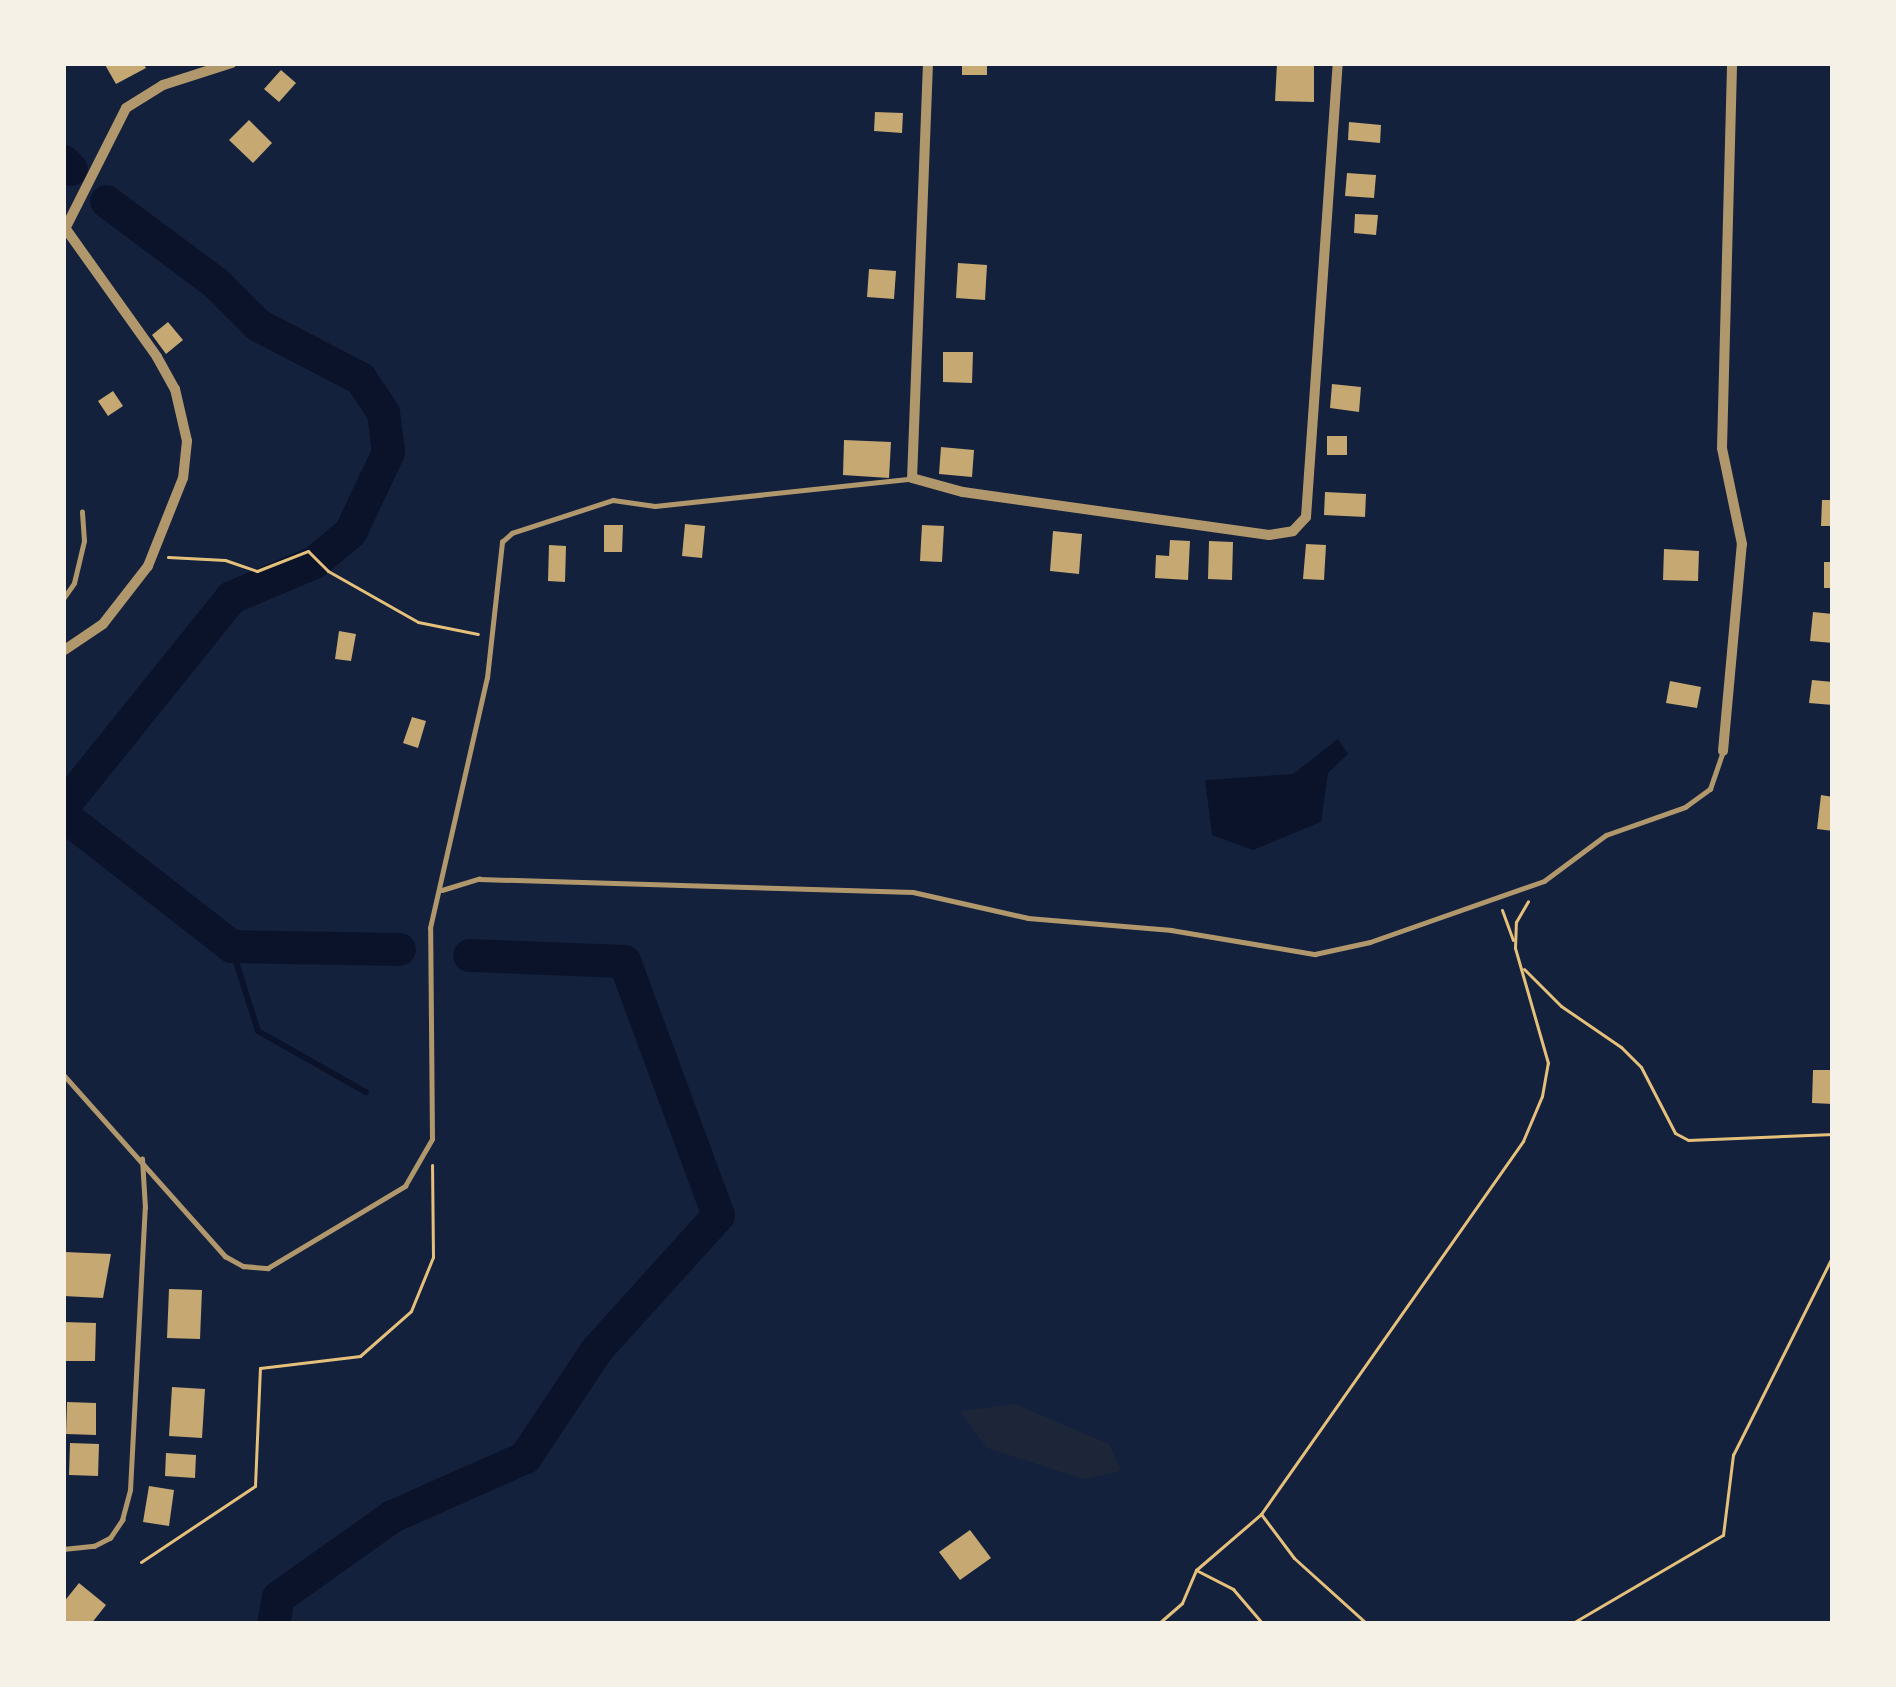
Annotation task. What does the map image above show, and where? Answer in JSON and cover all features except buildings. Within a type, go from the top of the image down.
[{"type":"street","points":[[63,651],[103,624],[127,596],[153,556],[183,478],[183,414],[157,357],[65,226],[126,108],[163,85],[232,63]]},
{"type":"street","points":[[928,63],[912,478],[963,491],[1269,535],[1292,531],[1306,517],[1338,63]]},
{"type":"street","points":[[1723,752],[1742,544],[1722,448],[1732,63]]},
{"type":"lane","points":[[63,1074],[225,1256],[243,1266],[268,1268],[405,1186],[432,1139],[430,928],[442,890],[491,637],[502,542],[512,533],[613,500],[655,506],[869,487],[912,478]]},
{"type":"lane","points":[[63,598],[74,583],[84,542],[82,512]]},
{"type":"lane","points":[[442,890],[479,879],[913,892],[1028,918],[1171,930],[1316,954],[1370,942],[1544,881],[1606,835],[1697,798],[1710,788],[1723,752]]},
{"type":"lane","points":[[63,1549],[94,1546],[110,1538],[122,1520],[130,1490],[145,1208],[142,1159]]},
{"type":"path","points":[[153,556],[225,560],[256,572],[308,551],[328,571],[418,622],[491,637]]},
{"type":"path","points":[[1515,948],[1516,922],[1544,881]]},
{"type":"path","points":[[1158,1624],[1182,1604],[1196,1570],[1262,1514],[1523,1141],[1542,1096],[1548,1064],[1503,912],[1484,900]]},
{"type":"path","points":[[1520,964],[1561,1006],[1622,1047],[1641,1067],[1675,1132],[1688,1140],[1833,1134]]},
{"type":"path","points":[[141,1562],[255,1486],[260,1368],[360,1356],[411,1311],[433,1257],[432,1139]]},
{"type":"path","points":[[1571,1624],[1723,1535],[1733,1455],[1833,1255]]},
{"type":"path","points":[[1262,1514],[1294,1558],[1367,1624]]},
{"type":"path","points":[[1196,1570],[1233,1589],[1263,1624]]},
{"type":"shaded area","points":[[1338,739],[1348,754],[1328,773],[1321,822],[1253,850],[1212,835],[1205,780],[1293,774]]},
{"type":"shaded area","points":[[1015,1404],[1109,1444],[1121,1471],[1083,1479],[987,1448],[960,1411]]},
{"type":"waterway","points":[[63,161],[71,169]]},
{"type":"waterway","points":[[63,806],[231,597],[314,562],[350,532],[388,452],[383,412],[360,378],[258,325],[216,283],[106,201]]},
{"type":"waterway","points":[[63,815],[231,946],[399,949]]},
{"type":"waterway","points":[[231,946],[258,1031],[366,1092]]},
{"type":"waterway","points":[[273,1624],[278,1597],[392,1516],[525,1457],[596,1350],[718,1215],[624,961],[469,955]]}]
